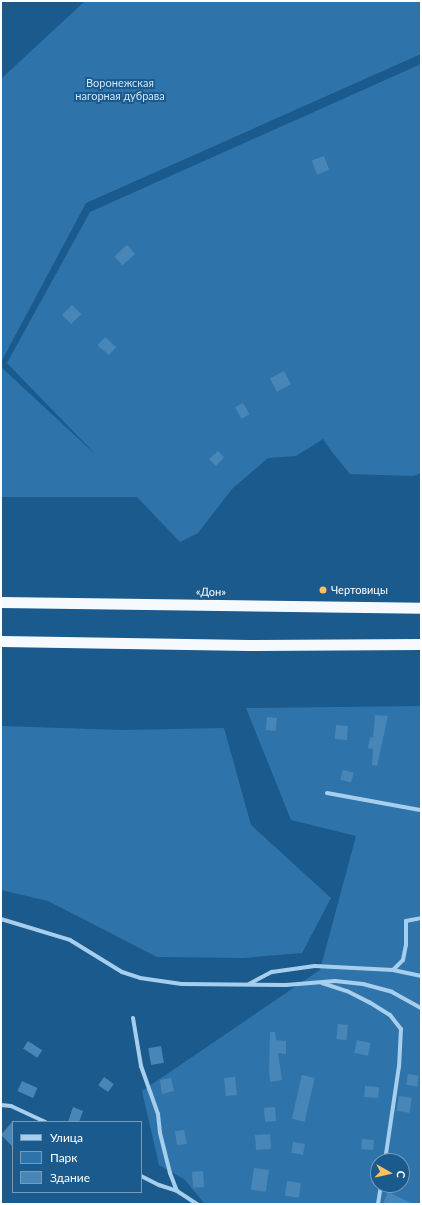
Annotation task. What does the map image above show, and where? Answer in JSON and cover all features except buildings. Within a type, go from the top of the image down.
[{"type":"highway","name":"«Дон»","points":[[1,602],[421,608]]},
{"type":"highway","points":[[1,641],[249,645],[421,644]]},
{"type":"street","points":[[327,793],[421,810]]},
{"type":"street","points":[[393,970],[403,960],[406,944],[406,921],[421,918]]},
{"type":"street","points":[[1,919],[70,940],[122,972],[140,978],[182,984],[286,985],[318,982],[363,984],[392,992],[421,1008]]},
{"type":"street","points":[[249,984],[272,972],[316,966],[393,970],[421,976]]},
{"type":"street","points":[[318,982],[347,991],[369,1002],[390,1015],[401,1029],[399,1066],[385,1153]]},
{"type":"street","points":[[133,1018],[141,1066],[158,1114],[160,1133],[166,1160],[177,1191]]},
{"type":"street","points":[[1,1105],[11,1106],[44,1121]]},
{"type":"street","points":[[142,1176],[159,1185],[177,1191],[197,1204]]},
{"type":"street","points":[[378,1204],[380,1193]]},
{"type":"green space","name":"Воронежская нагорная дубрава","points":[[85,1],[421,1],[421,54],[86,203],[1,362],[1,79]]},
{"type":"green space","points":[[421,64],[421,473],[414,476],[350,474],[323,439],[296,456],[268,458],[232,489],[198,533],[180,542],[137,497],[1,497],[1,367],[97,456],[7,363],[90,212]]},
{"type":"green space","points":[[421,706],[421,1204],[205,1204],[184,1179],[159,1165],[142,1091],[320,970],[356,836],[291,820],[246,708]]},
{"type":"green space","points":[[1,726],[123,730],[224,728],[251,825],[331,898],[302,953],[243,958],[157,957],[48,901],[1,890]]},
{"type":"place","name":"Чертовицы","points":[[323,590]]}]
